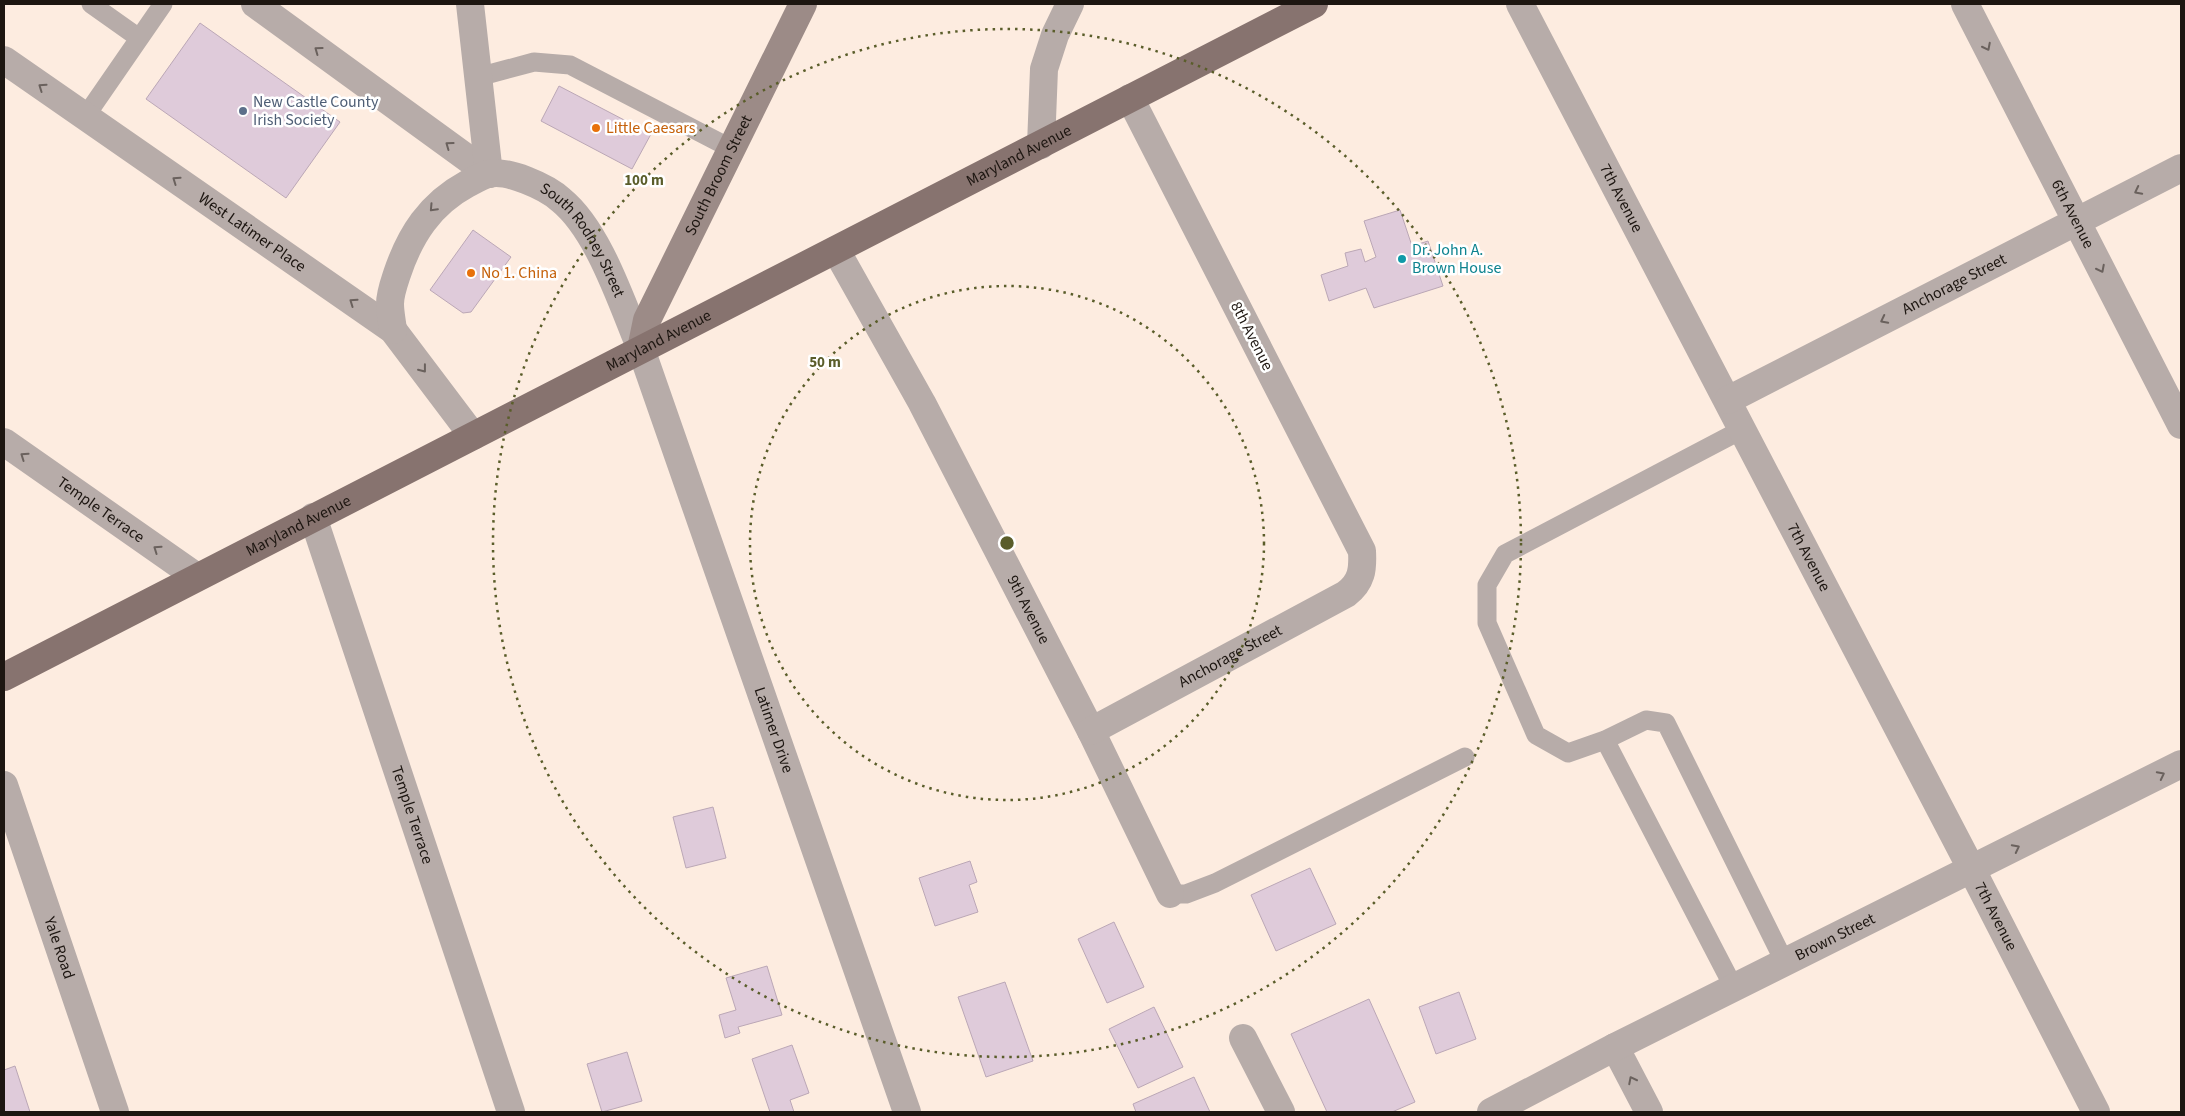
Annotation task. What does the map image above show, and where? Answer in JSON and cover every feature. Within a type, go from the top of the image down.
[{"type":"main road","name":"Maryland Avenue","points":[[4,677],[1314,4]]},
{"type":"street","points":[[255,4],[489,174]]},
{"type":"street","points":[[470,4],[489,174]]},
{"type":"street","name":"South Broom Street","points":[[641,349],[647,320],[804,4]]},
{"type":"street","points":[[1041,145],[1044,69],[1055,34],[1070,4]]},
{"type":"street","name":"7th Avenue","points":[[1520,4],[1728,400],[2096,1112]]},
{"type":"street","name":"6th Avenue","points":[[1965,4],[2181,425]]},
{"type":"street","name":"West Latimer Place","points":[[4,60],[393,330],[472,436]]},
{"type":"street","name":"8th Avenue","points":[[1130,98],[1362,550],[1363,563],[1360,575]]},
{"type":"street","name":"Anchorage Street","points":[[1728,400],[2181,168]]},
{"type":"street","points":[[393,330],[390,303],[394,282],[402,259],[418,226],[434,207],[450,193],[489,174]]},
{"type":"street","name":"South Rodney Street","points":[[489,174],[517,177],[540,185],[561,199],[579,217],[596,244],[641,349]]},
{"type":"street","name":"9th Avenue","points":[[836,250],[922,403],[1091,731],[1170,894]]},
{"type":"street","name":"Latimer Drive","points":[[641,349],[907,1112]]},
{"type":"street","name":"Temple Terrace","points":[[4,442],[197,577]]},
{"type":"street","name":"Temple Terrace","points":[[313,517],[511,1112]]},
{"type":"street","name":"Anchorage Street","points":[[1091,731],[1346,594],[1357,586],[1360,575]]},
{"type":"street","name":"Brown Street","points":[[1491,1112],[1615,1047],[2181,764]]},
{"type":"street","name":"Yale Road","points":[[4,785],[115,1112]]},
{"type":"street","points":[[1243,1038],[1281,1112]]},
{"type":"street","points":[[1615,1047],[1648,1112]]},
{"type":"lane","points":[[91,4],[139,38]]},
{"type":"lane","points":[[85,117],[163,4]]},
{"type":"lane","points":[[478,77],[534,62],[570,65],[732,149]]},
{"type":"lane","points":[[1743,429],[1505,554],[1487,585],[1487,623],[1536,736],[1568,753],[1605,740],[1646,720],[1666,724],[1785,963]]},
{"type":"lane","points":[[1605,740],[1734,988]]},
{"type":"lane","points":[[1170,894],[1186,894],[1215,883],[1465,757]]},
{"type":"building","name":"New Castle County Irish Society","points":[[200,23],[340,122],[286,198],[146,99]]},
{"type":"building","name":"Little Caesars","points":[[559,86],[651,134],[632,169],[541,121]]},
{"type":"building","name":"Dr. John A. Brown House","points":[[1400,210],[1412,246],[1428,241],[1443,286],[1374,308],[1366,288],[1329,301],[1321,275],[1348,266],[1345,253],[1361,249],[1365,262],[1376,257],[1364,221]]},
{"type":"building","name":"No 1. China","points":[[473,230],[511,257],[471,312],[463,313],[430,290]]},
{"type":"building","points":[[713,807],[726,858],[686,868],[673,817]]},
{"type":"building","points":[[970,861],[977,882],[969,885],[978,912],[935,926],[919,878]]},
{"type":"building","points":[[1310,868],[1336,924],[1276,951],[1251,895]]},
{"type":"building","points":[[1114,922],[1144,987],[1107,1003],[1078,939]]},
{"type":"building","points":[[767,966],[782,1015],[738,1027],[740,1033],[725,1038],[719,1015],[736,1010],[726,978]]},
{"type":"building","points":[[1005,982],[1033,1061],[986,1077],[958,997]]},
{"type":"building","points":[[1459,992],[1476,1039],[1436,1054],[1419,1007]]},
{"type":"building","points":[[1369,999],[1415,1102],[1392,1112],[1327,1112],[1291,1034]]},
{"type":"building","points":[[1154,1007],[1183,1067],[1138,1088],[1109,1029]]},
{"type":"building","points":[[792,1045],[809,1093],[790,1100],[794,1112],[770,1112],[752,1059]]},
{"type":"building","points":[[627,1052],[642,1101],[602,1112],[587,1064]]},
{"type":"building","points":[[15,1066],[30,1112],[4,1112],[4,1070]]},
{"type":"building","points":[[1194,1077],[1210,1112],[1136,1112],[1133,1104]]},
{"type":"place","name":"New Castle County Irish Society","points":[[243,111]]},
{"type":"place","name":"Little Caesars","points":[[596,128]]},
{"type":"place","name":"Dr. John A. Brown House","points":[[1402,259]]},
{"type":"place","name":"No 1. China","points":[[471,273]]}]
